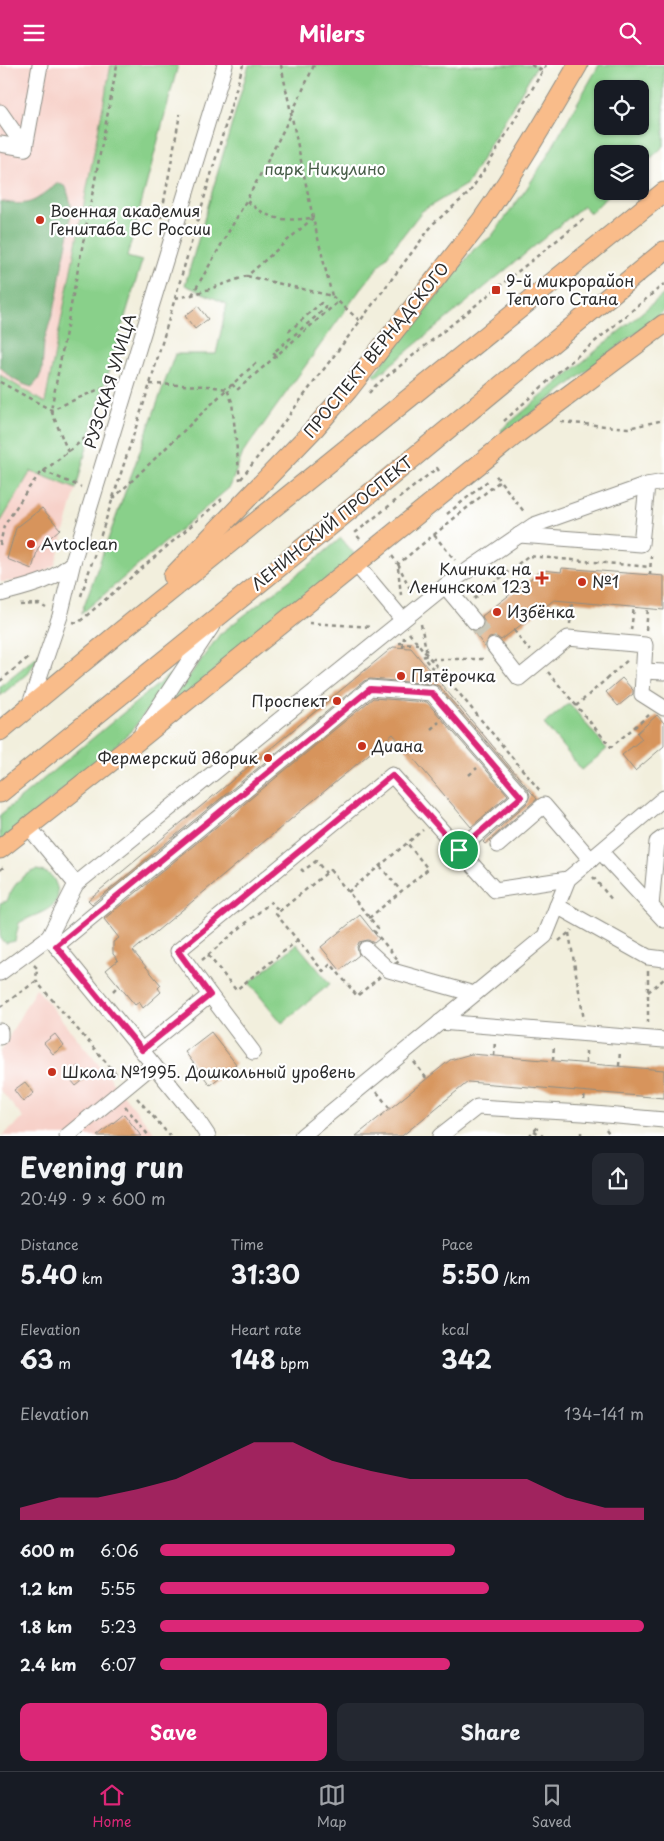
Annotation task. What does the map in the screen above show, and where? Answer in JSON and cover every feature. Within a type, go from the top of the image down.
[{"type":"main road","name":"ПРОСПЕКТ ВЕРНАДСКОГО","points":[[121,631],[314,429],[348,390],[494,203],[535,140],[578,65]]},
{"type":"main road","points":[[0,731],[121,631],[664,193]]},
{"type":"main road","name":"ЛЕНИНСКИЙ ПРОСПЕКТ","points":[[0,793],[664,251]]},
{"type":"main road","points":[[0,849],[136,742],[514,436],[664,324]]},
{"type":"street","points":[[25,148],[40,65]]},
{"type":"street","name":"РУЗСКАЯ УЛИЦА","points":[[29,707],[60,616],[73,562],[225,65]]},
{"type":"street","points":[[0,112],[25,148]]},
{"type":"street","points":[[0,143],[25,148]]},
{"type":"street","points":[[53,941],[76,884],[404,624],[445,586],[534,525],[647,485],[664,482]]},
{"type":"street","points":[[519,535],[641,545],[647,485]]},
{"type":"street","points":[[0,594],[43,582],[59,575],[73,562]]},
{"type":"street","points":[[356,564],[404,624]]},
{"type":"street","points":[[445,586],[475,622]]},
{"type":"street","points":[[136,742],[221,613]]},
{"type":"street","points":[[496,649],[519,677],[568,638],[637,644],[643,671],[642,694],[662,707]]},
{"type":"street","points":[[643,671],[664,672]]},
{"type":"street","points":[[0,973],[24,955],[53,941],[370,689],[432,693],[521,797],[459,850]]},
{"type":"street","points":[[253,1052],[178,951],[392,775],[495,890],[568,879],[594,862],[664,798]]},
{"type":"street","points":[[498,845],[544,805],[594,862],[651,906],[664,920]]},
{"type":"street","points":[[28,826],[76,884]]},
{"type":"street","points":[[651,906],[657,842],[664,837]]},
{"type":"street","points":[[302,1136],[545,935],[568,879]]},
{"type":"street","points":[[557,905],[648,957],[664,959]]},
{"type":"street","points":[[53,941],[192,1112],[208,1136]]},
{"type":"street","points":[[366,949],[388,970],[474,994]]},
{"type":"street","points":[[142,1050],[210,995]]},
{"type":"street","points":[[440,1023],[664,1041]]},
{"type":"street","points":[[0,1031],[0,1037]]},
{"type":"street","points":[[67,1136],[153,1065]]},
{"type":"street","points":[[446,1135],[477,1107],[664,1120]]},
{"type":"path","points":[[68,452],[51,410],[116,65]]},
{"type":"path","points":[[79,603],[150,384],[243,65]]},
{"type":"path","points":[[281,65],[313,218],[332,296]]},
{"type":"path","points":[[192,295],[247,201],[292,115],[314,65]]},
{"type":"path","points":[[531,65],[543,71]]},
{"type":"path","points":[[227,389],[232,402],[240,480],[434,223],[469,193],[496,152],[546,65]]},
{"type":"path","points":[[247,201],[260,212],[276,219],[313,218]]},
{"type":"path","points":[[376,385],[586,217]]},
{"type":"path","points":[[174,298],[192,295],[247,276],[313,218]]},
{"type":"path","points":[[247,276],[332,296],[360,321]]},
{"type":"path","points":[[504,421],[556,374],[664,284]]},
{"type":"path","points":[[232,384],[237,390],[339,301]]},
{"type":"path","points":[[276,356],[273,353],[326,308],[321,303],[287,333]]},
{"type":"path","points":[[112,500],[256,363]]},
{"type":"path","points":[[0,382],[51,410]]},
{"type":"path","points":[[51,410],[115,382]]},
{"type":"path","points":[[150,384],[208,386],[227,389]]},
{"type":"path","points":[[566,416],[559,422],[628,428],[664,420]]},
{"type":"path","points":[[0,545],[4,526],[28,489],[43,471],[102,425]]},
{"type":"path","points":[[361,541],[355,533],[437,468],[442,475],[437,480]]},
{"type":"path","points":[[43,471],[84,488]]},
{"type":"path","points":[[396,552],[392,556],[398,564],[500,481],[493,472]]},
{"type":"path","points":[[73,622],[78,623],[227,495]]},
{"type":"path","points":[[434,526],[438,531]]},
{"type":"path","points":[[463,608],[528,556],[650,567]]},
{"type":"path","points":[[568,638],[572,601]]},
{"type":"path","points":[[634,607],[637,644]]},
{"type":"path","points":[[576,706],[637,644],[648,608]]},
{"type":"path","points":[[404,624],[427,655],[544,795]]},
{"type":"path","points":[[514,630],[611,747],[662,707]]},
{"type":"path","points":[[431,659],[490,659],[496,649]]},
{"type":"path","points":[[0,681],[34,653]]},
{"type":"path","points":[[427,655],[423,657],[444,683]]},
{"type":"path","points":[[348,892],[421,832]]},
{"type":"path","points":[[370,918],[428,869],[407,843]]},
{"type":"path","points":[[594,862],[613,901]]},
{"type":"path","points":[[380,866],[401,891]]},
{"type":"path","points":[[357,996],[331,964],[323,971],[276,914],[330,870],[378,928],[374,931],[392,952]]},
{"type":"path","points":[[279,911],[271,902],[208,955],[236,990],[298,940]]},
{"type":"path","points":[[568,933],[587,1034]]},
{"type":"path","points":[[24,955],[37,968],[36,981],[122,1091],[148,1136]]},
{"type":"path","points":[[648,957],[648,1039]]},
{"type":"path","points":[[648,992],[664,979]]},
{"type":"path","points":[[0,1007],[36,981]]},
{"type":"path","points":[[412,1061],[427,1079]]},
{"type":"path","points":[[122,1091],[170,1136]]},
{"type":"path","points":[[376,1091],[390,1109]]},
{"type":"path","points":[[534,1131],[543,1136]]},
{"type":"shaded area","name":"Военная академия Генштаба ВС России","points":[[0,65],[111,65],[45,403],[0,375]]},
{"type":"shaded area","points":[[31,470],[76,489],[55,565],[37,576],[18,581],[0,582],[0,523]]},
{"type":"shaded area","name":"Школа №1995. Дошкольный уровень","points":[[36,988],[157,1136],[2,1136],[23,1118],[0,1090],[0,1053]]},
{"type":"green space","points":[[111,65],[178,65],[127,257],[142,261],[96,412],[76,489],[31,471],[0,523],[0,375],[45,403]]},
{"type":"green space","name":"парк Никулино","points":[[249,65],[537,65],[467,184],[422,211],[354,298],[243,453],[230,487],[81,614],[175,354],[216,354],[227,304],[185,285]]},
{"type":"green space","points":[[599,65],[664,65],[664,146],[649,160],[649,145],[594,145],[594,200],[604,200],[590,213],[583,206],[376,377],[374,374],[475,248],[491,237],[527,188]]},
{"type":"green space","points":[[58,183],[66,187],[71,204],[69,233],[57,298],[44,342],[42,371],[32,387],[14,379],[0,366],[0,201],[18,204],[32,201]]},
{"type":"green space","points":[[664,294],[664,311],[504,435],[501,430]]},
{"type":"green space","points":[[341,538],[356,556],[163,712],[220,634]]},
{"type":"green space","points":[[41,653],[28,673],[0,696],[0,686]]},
{"type":"green space","points":[[169,675],[173,677],[133,729],[112,749],[0,842],[0,815]]},
{"type":"green space","points":[[569,703],[607,749],[582,770],[544,724]]},
{"type":"green space","points":[[37,870],[52,877],[58,891],[57,899],[47,909],[19,923],[15,941],[6,943],[0,939],[0,903],[7,901],[15,885],[22,878]]},
{"type":"green space","points":[[297,944],[330,984],[282,1023],[249,983]]},
{"type":"building","points":[[198,306],[208,319],[195,329],[185,316]]},
{"type":"building","points":[[42,508],[60,529],[38,548],[32,569],[7,559],[16,528]]},
{"type":"building","points":[[562,568],[664,576],[664,610],[554,600],[501,640],[497,637],[489,638],[485,647],[473,631],[484,626],[482,616],[542,570],[561,572]]},
{"type":"building","points":[[393,647],[411,648],[537,799],[485,844],[483,842],[527,803],[530,795],[528,790],[439,686],[370,679],[364,681],[92,904],[88,900]]},
{"type":"building","points":[[622,678],[633,690],[633,694],[618,706],[606,692]]},
{"type":"building","points":[[373,698],[427,702],[508,795],[471,827],[393,734],[133,951],[161,985],[158,988],[161,992],[143,1008],[139,1002],[135,1005],[106,970],[118,960],[113,954],[113,942],[119,938],[104,919]]},
{"type":"building","points":[[657,715],[664,723],[664,746],[635,771],[622,755],[642,739],[637,733]]},
{"type":"building","points":[[360,915],[379,939],[374,943],[368,940],[359,942],[357,947],[359,955],[340,970],[321,947]]},
{"type":"building","points":[[211,1032],[236,1064],[210,1085],[185,1052]]},
{"type":"building","points":[[55,1034],[64,1046],[53,1054],[44,1043]]},
{"type":"building","points":[[471,1054],[664,1070],[664,1098],[468,1082],[402,1136],[356,1136],[450,1060]]},
{"type":"building","points":[[78,1066],[87,1077],[76,1086],[67,1075]]},
{"type":"building","points":[[25,1082],[34,1093],[23,1102],[14,1090]]},
{"type":"building","points":[[124,1114],[141,1136],[97,1136]]},
{"type":"tunnel","points":[[475,622],[494,646]]},
{"type":"place","name":"Военная академия Генштаба ВС России","points":[[40,220]]},
{"type":"place","name":"9-й микрорайон Теплого Стана","points":[[496,290]]},
{"type":"place","name":"Avtoclean","points":[[31,544]]},
{"type":"place","name":"Клиника на Ленинском 123","points":[[542,578]]},
{"type":"place","name":"№1","points":[[582,582]]},
{"type":"place","name":"Избёнка","points":[[497,612]]},
{"type":"place","name":"Пятёрочка","points":[[401,676]]},
{"type":"place","name":"Проспект","points":[[337,701]]},
{"type":"place","name":"Диана","points":[[362,746]]},
{"type":"place","name":"Фермерский дворик","points":[[268,758]]},
{"type":"place","name":"Школа №1995. Дошкольный уровень","points":[[52,1072]]},
{"type":"route","points":[[370,689],[432,693],[521,797],[459,850],[392,775],[178,951],[210,995],[142,1050],[56,946],[370,689]]}]
